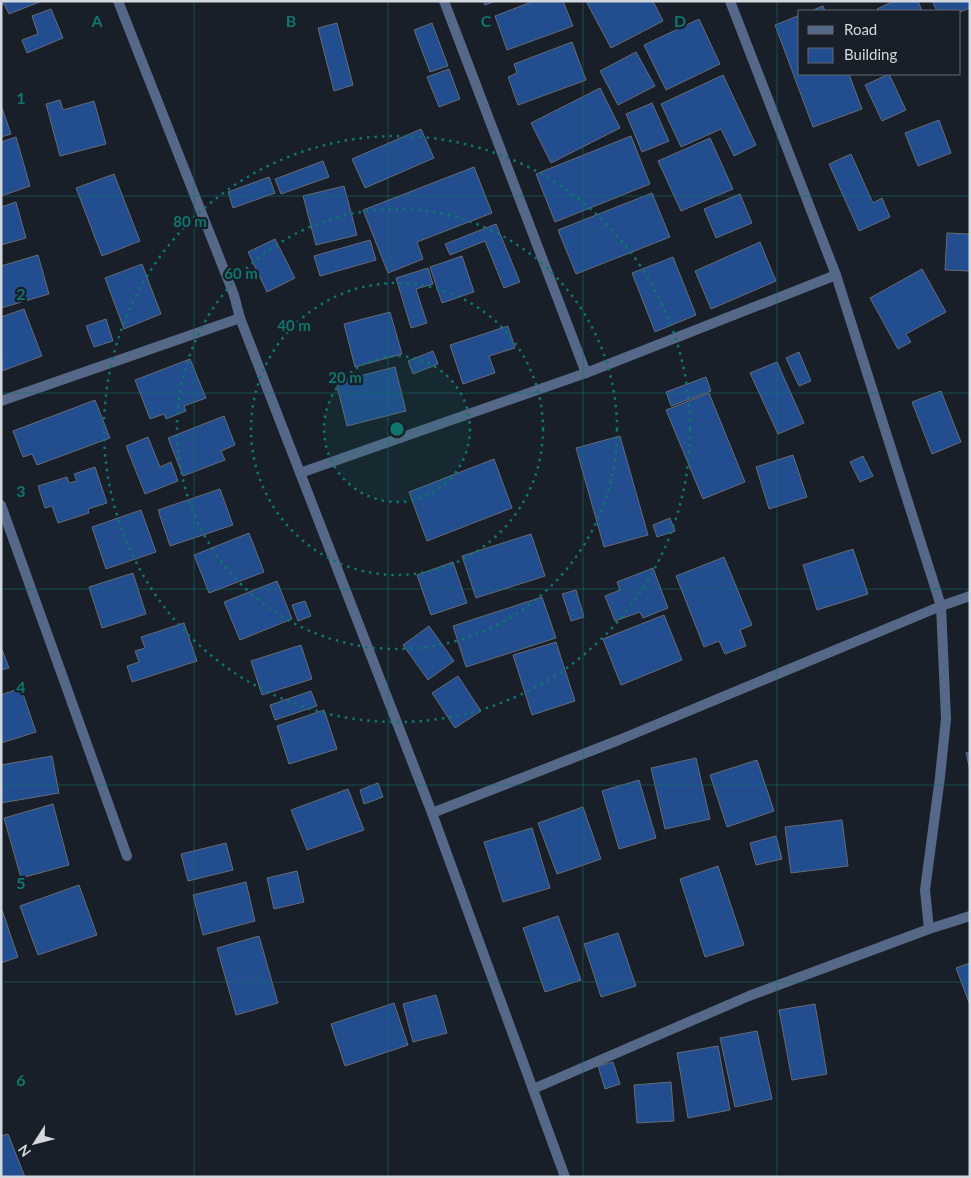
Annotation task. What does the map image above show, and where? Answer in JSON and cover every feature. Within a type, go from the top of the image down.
[{"type":"street","points":[[118,1],[234,295],[240,318],[432,813],[564,1177]]},
{"type":"street","points":[[444,1],[586,373]]},
{"type":"street","points":[[730,1],[836,275],[941,606],[946,718],[925,890],[929,929]]},
{"type":"street","points":[[300,473],[586,373],[836,275]]},
{"type":"street","points":[[1,401],[240,318]]},
{"type":"street","points":[[1,506],[127,856]]},
{"type":"street","points":[[432,813],[618,740],[941,606],[970,596]]},
{"type":"street","points":[[533,1089],[749,996],[929,929],[970,916]]},
{"type":"building","points":[[1,1],[42,1],[9,14],[4,4],[1,5]]},
{"type":"building","points":[[483,1],[496,1],[485,5]]},
{"type":"building","points":[[534,1],[563,1],[573,26],[507,50],[495,16]]},
{"type":"building","points":[[586,1],[653,1],[663,21],[611,48]]},
{"type":"building","points":[[894,1],[918,1],[922,10],[878,10]]},
{"type":"building","points":[[932,1],[970,1],[970,8],[961,12],[961,10],[936,10]]},
{"type":"building","points":[[823,6],[825,10],[813,10]]},
{"type":"building","points":[[51,9],[63,38],[27,53],[22,40],[38,34],[32,16]]},
{"type":"building","points":[[798,16],[798,75],[849,75],[862,109],[813,127],[775,25]]},
{"type":"building","points":[[699,19],[720,64],[666,90],[644,45]]},
{"type":"building","points":[[337,23],[353,85],[334,91],[318,28]]},
{"type":"building","points":[[432,23],[448,66],[430,72],[414,30]]},
{"type":"building","points":[[572,42],[586,80],[518,105],[508,77],[517,73],[514,64]]},
{"type":"building","points":[[636,52],[655,86],[618,105],[600,71]]},
{"type":"building","points":[[449,69],[460,99],[439,107],[427,77]]},
{"type":"building","points":[[723,75],[756,145],[734,156],[721,129],[681,147],[661,104]]},
{"type":"building","points":[[889,75],[906,110],[882,121],[865,85]]},
{"type":"building","points":[[600,88],[620,128],[551,163],[531,123]]},
{"type":"building","points":[[60,100],[63,110],[94,101],[106,144],[60,156],[46,104]]},
{"type":"building","points":[[652,103],[669,141],[642,152],[626,114]]},
{"type":"building","points":[[1,105],[11,134],[1,137]]},
{"type":"building","points":[[939,120],[951,153],[918,166],[905,133]]},
{"type":"building","points":[[421,129],[434,158],[365,188],[352,159]]},
{"type":"building","points":[[631,136],[650,184],[555,222],[536,174]]},
{"type":"building","points":[[16,137],[30,186],[1,196],[1,142]]},
{"type":"building","points":[[710,138],[733,189],[681,211],[658,161]]},
{"type":"building","points":[[851,154],[873,203],[882,198],[890,217],[859,231],[829,164]]},
{"type":"building","points":[[323,161],[329,177],[281,194],[275,179]]},
{"type":"building","points":[[474,167],[492,213],[417,242],[423,259],[388,273],[363,210]]},
{"type":"building","points":[[114,174],[140,241],[102,256],[76,188]]},
{"type":"building","points":[[269,177],[275,193],[233,208],[228,192]]},
{"type":"building","points":[[344,186],[357,235],[316,245],[303,196]]},
{"type":"building","points":[[652,193],[670,237],[576,274],[558,230]]},
{"type":"building","points":[[740,194],[752,223],[716,238],[704,209]]},
{"type":"building","points":[[16,202],[26,238],[1,245],[1,207]]},
{"type":"building","points":[[496,224],[520,282],[504,288],[485,241],[450,255],[445,244]]},
{"type":"building","points":[[947,233],[970,234],[970,271],[945,270]]},
{"type":"building","points":[[275,239],[295,278],[267,292],[248,252]]},
{"type":"building","points":[[370,240],[376,260],[320,276],[314,256]]},
{"type":"building","points":[[760,242],[776,281],[711,309],[695,271]]},
{"type":"building","points":[[38,255],[49,294],[1,308],[1,266]]},
{"type":"building","points":[[462,256],[474,292],[442,303],[430,267]]},
{"type":"building","points":[[673,257],[696,315],[655,332],[632,273]]},
{"type":"building","points":[[142,264],[161,314],[124,329],[105,278]]},
{"type":"building","points":[[428,268],[433,284],[416,289],[427,323],[411,328],[396,278]]},
{"type":"building","points":[[922,269],[946,312],[906,334],[911,342],[898,349],[870,298]]},
{"type":"building","points":[[24,309],[42,356],[2,371],[1,317]]},
{"type":"building","points":[[390,312],[402,354],[355,367],[344,324]]},
{"type":"building","points":[[106,319],[113,341],[94,347],[86,326]]},
{"type":"building","points":[[508,326],[515,348],[489,356],[495,373],[463,384],[450,345]]},
{"type":"building","points":[[433,351],[438,364],[413,374],[408,361]]},
{"type":"building","points":[[799,352],[811,381],[799,386],[786,358]]},
{"type":"building","points":[[190,359],[206,398],[184,406],[186,411],[166,419],[164,414],[150,419],[135,380]]},
{"type":"building","points":[[777,362],[804,423],[778,434],[750,373]]},
{"type":"building","points":[[395,367],[406,411],[347,426],[336,382]]},
{"type":"building","points":[[706,377],[711,391],[671,406],[666,392]]},
{"type":"building","points":[[941,391],[961,442],[932,454],[912,402]]},
{"type":"building","points":[[709,393],[745,482],[703,499],[666,410]]},
{"type":"building","points":[[95,400],[110,438],[37,465],[32,454],[23,457],[13,431]]},
{"type":"building","points":[[224,416],[235,445],[221,451],[225,460],[183,476],[168,438]]},
{"type":"building","points":[[620,436],[648,535],[604,547],[576,448]]},
{"type":"building","points":[[148,437],[160,467],[171,462],[178,481],[145,494],[126,446]]},
{"type":"building","points":[[793,455],[807,497],[769,509],[756,467]]},
{"type":"building","points":[[863,456],[873,476],[860,482],[850,462]]},
{"type":"building","points":[[494,459],[512,508],[427,541],[409,492]]},
{"type":"building","points":[[95,467],[107,503],[88,509],[89,513],[58,523],[52,506],[45,508],[38,486],[67,477],[69,483],[77,481],[74,474]]},
{"type":"building","points":[[220,489],[233,525],[170,546],[158,510]]},
{"type":"building","points":[[141,510],[156,552],[106,569],[92,527]]},
{"type":"building","points":[[670,518],[675,531],[657,537],[653,525]]},
{"type":"building","points":[[249,533],[264,572],[209,593],[194,555]]},
{"type":"building","points":[[531,534],[545,576],[476,598],[462,556]]},
{"type":"building","points":[[853,549],[868,594],[817,610],[803,565]]},
{"type":"building","points":[[724,557],[752,625],[740,630],[746,646],[725,654],[719,641],[704,647],[676,576]]},
{"type":"building","points":[[453,562],[467,603],[431,615],[417,575]]},
{"type":"building","points":[[653,568],[668,608],[643,618],[640,612],[615,621],[605,596],[620,590],[617,582]]},
{"type":"building","points":[[133,573],[146,614],[102,628],[89,587]]},
{"type":"building","points":[[277,581],[292,619],[240,640],[224,602]]},
{"type":"building","points":[[576,590],[584,617],[571,621],[562,594]]},
{"type":"building","points":[[542,597],[556,638],[466,667],[453,626]]},
{"type":"building","points":[[305,601],[311,616],[298,621],[292,605]]},
{"type":"building","points":[[664,615],[682,660],[621,685],[603,639]]},
{"type":"building","points":[[184,623],[197,661],[132,682],[127,666],[139,662],[135,651],[145,648],[141,637]]},
{"type":"building","points":[[429,626],[454,661],[428,680],[403,645]]},
{"type":"building","points":[[556,642],[575,701],[532,715],[513,655]]},
{"type":"building","points":[[301,645],[312,679],[262,695],[251,661]]},
{"type":"building","points":[[1,647],[9,668],[1,670]]},
{"type":"building","points":[[458,676],[481,711],[455,728],[432,693]]},
{"type":"building","points":[[21,688],[36,732],[1,743],[1,695]]},
{"type":"building","points":[[311,691],[317,706],[275,720],[270,705]]},
{"type":"building","points":[[324,710],[337,749],[289,764],[277,726]]},
{"type":"building","points":[[970,752],[970,770],[966,753]]},
{"type":"building","points":[[52,756],[59,793],[1,803],[1,765]]},
{"type":"building","points":[[696,758],[710,819],[665,829],[651,768]]},
{"type":"building","points":[[757,760],[774,811],[727,827],[710,775]]},
{"type":"building","points":[[639,780],[656,838],[619,849],[602,791]]},
{"type":"building","points":[[378,783],[383,797],[364,804],[360,790]]},
{"type":"building","points":[[348,789],[364,830],[307,850],[291,810]]},
{"type":"building","points":[[53,804],[69,865],[21,878],[4,818]]},
{"type":"building","points":[[583,807],[601,859],[557,874],[538,823]]},
{"type":"building","points":[[842,820],[848,866],[791,873],[785,827]]},
{"type":"building","points":[[532,828],[550,888],[503,902],[484,842]]},
{"type":"building","points":[[776,836],[782,859],[756,865],[750,843]]},
{"type":"building","points":[[226,843],[233,870],[188,881],[181,854]]},
{"type":"building","points":[[718,866],[744,945],[705,957],[680,879]]},
{"type":"building","points":[[297,871],[304,902],[274,909],[267,878]]},
{"type":"building","points":[[246,882],[255,921],[203,935],[193,895]]},
{"type":"building","points":[[79,885],[97,935],[38,955],[20,906]]},
{"type":"building","points":[[1,911],[18,957],[1,963]]},
{"type":"building","points":[[558,916],[581,980],[545,992],[523,928]]},
{"type":"building","points":[[618,933],[636,986],[601,997],[584,944]]},
{"type":"building","points":[[259,936],[278,1003],[236,1015],[217,948]]},
{"type":"building","points":[[970,963],[970,1005],[956,968]]},
{"type":"building","points":[[436,995],[447,1033],[413,1042],[403,1004]]},
{"type":"building","points":[[394,1003],[408,1045],[345,1066],[331,1024]]},
{"type":"building","points":[[815,1004],[827,1074],[792,1080],[779,1010]]},
{"type":"building","points":[[757,1031],[772,1099],[735,1107],[720,1038]]},
{"type":"building","points":[[718,1046],[730,1110],[688,1118],[677,1053]]},
{"type":"building","points":[[613,1062],[620,1084],[605,1089],[598,1066]]},
{"type":"building","points":[[671,1082],[674,1121],[637,1123],[634,1085]]},
{"type":"building","points":[[8,1134],[25,1177],[1,1177],[1,1136]]}]
